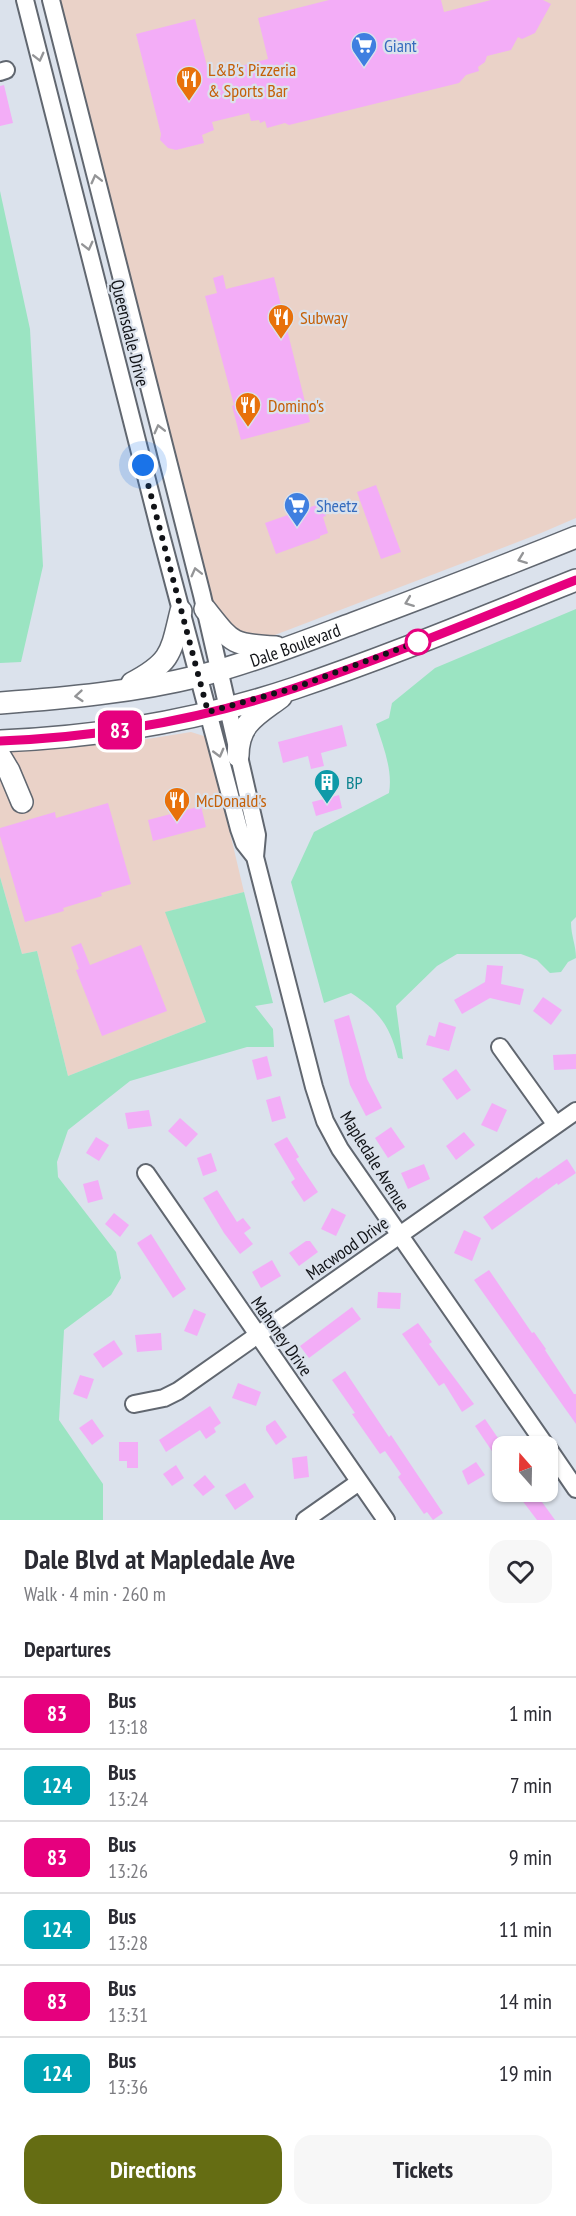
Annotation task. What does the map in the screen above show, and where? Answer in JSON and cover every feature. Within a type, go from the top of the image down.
[{"type":"main road","name":"Dale Boulevard","points":[[0,703],[115,692],[219,670],[288,647],[576,537]]},
{"type":"main road","points":[[0,741],[121,730],[218,710],[294,688],[576,580]]},
{"type":"main road","points":[[205,609],[225,634],[239,643],[248,646],[288,647]]},
{"type":"main road","points":[[115,692],[150,673],[165,660],[173,644],[181,611]]},
{"type":"main road","points":[[238,756],[238,741],[245,728],[264,709],[294,688]]},
{"type":"main road","points":[[0,756],[22,802]]},
{"type":"street","name":"Queensdale Drive","points":[[25,0],[198,676]]},
{"type":"street","name":"Queensdale Drive","points":[[51,0],[219,670]]},
{"type":"street","name":"Mapledale Avenue","points":[[219,670],[218,710],[242,838],[255,857]]},
{"type":"street","name":"Mapledale Avenue","points":[[198,676],[218,710],[238,756],[257,835],[255,857],[325,1121],[340,1149],[539,1436]]},
{"type":"street","points":[[500,1047],[556,1125]]},
{"type":"street","name":"Macwood Drive","points":[[134,1404],[164,1398],[178,1391],[576,1111]]},
{"type":"street","name":"Mahoney Drive","points":[[146,1173],[386,1520]]},
{"type":"street","name":"Mapledale Avenue","points":[[558,1463],[576,1489]]},
{"type":"street","points":[[305,1520],[359,1482]]},
{"type":"shaded area","points":[[51,0],[576,0],[576,518],[254,643],[219,623]]},
{"type":"shaded area","points":[[191,732],[207,737],[244,892],[166,912],[206,1022],[68,1076],[37,951],[22,954],[0,877],[0,748],[141,740]]},
{"type":"green space","points":[[0,191],[30,329],[43,566],[21,662],[0,663]]},
{"type":"green space","points":[[576,609],[576,917],[571,922],[576,958],[568,962],[561,972],[550,973],[537,960],[521,954],[457,954],[437,966],[396,1006],[403,1059],[398,1058],[382,1020],[361,1000],[351,993],[324,1003],[291,882],[314,832],[389,793],[390,776],[376,724],[389,718],[392,703],[435,668]]},
{"type":"green space","points":[[0,877],[22,954],[37,951],[68,1076],[206,1022],[165,912],[244,892],[273,1003],[255,1006],[273,1029],[274,1047],[247,1047],[130,1081],[68,1130],[57,1162],[58,1177],[116,1252],[121,1278],[111,1295],[64,1330],[59,1420],[103,1484],[103,1520],[0,1520]]},
{"type":"building","points":[[329,0],[441,0],[444,12],[491,0],[543,0],[551,4],[535,33],[522,39],[518,37],[511,50],[487,56],[485,62],[478,67],[479,71],[466,75],[459,83],[289,125],[285,123],[267,128],[265,121],[260,123],[259,120],[251,121],[249,113],[212,122],[214,130],[202,135],[204,143],[176,150],[168,148],[160,140],[161,134],[136,34],[195,19],[209,74],[268,59],[258,18]]},
{"type":"building","points":[[4,85],[13,123],[0,126],[0,86]]},
{"type":"building","points":[[223,275],[226,289],[274,277],[310,422],[241,440],[205,296],[217,293],[213,278]]},
{"type":"building","name":"Sheetz","points":[[376,485],[401,552],[381,559],[357,492]]},
{"type":"building","name":"Sheetz","points":[[322,503],[328,533],[276,554],[265,523]]},
{"type":"building","name":"BP","points":[[342,725],[347,746],[321,753],[324,766],[311,769],[308,756],[283,763],[278,742]]},
{"type":"building","name":"BP","points":[[339,795],[342,808],[316,816],[312,802]]},
{"type":"building","points":[[108,803],[131,884],[63,908],[64,911],[25,922],[0,836],[0,828],[55,812],[56,818]]},
{"type":"building","name":"McDonald's","points":[[201,806],[206,827],[153,841],[148,820]]},
{"type":"building","points":[[81,943],[90,965],[141,945],[167,1011],[102,1036],[76,970],[79,969],[71,947]]},
{"type":"building","points":[[487,965],[503,966],[501,984],[524,989],[520,1005],[490,998],[462,1014],[454,1000],[485,982]]},
{"type":"building","points":[[543,997],[562,1010],[551,1025],[533,1011]]},
{"type":"building","points":[[349,1015],[367,1079],[382,1108],[366,1116],[350,1085],[334,1020]]},
{"type":"building","points":[[439,1022],[456,1027],[449,1051],[426,1045],[429,1035],[435,1037]]},
{"type":"building","points":[[576,1054],[576,1069],[554,1070],[553,1055]]},
{"type":"building","points":[[267,1056],[272,1076],[257,1080],[252,1060]]},
{"type":"building","points":[[456,1069],[471,1090],[457,1100],[442,1079]]},
{"type":"building","points":[[280,1096],[286,1118],[272,1122],[266,1100]]},
{"type":"building","points":[[492,1103],[507,1110],[497,1132],[481,1125]]},
{"type":"building","points":[[149,1110],[152,1126],[128,1129],[125,1113]]},
{"type":"building","points":[[180,1118],[198,1134],[186,1147],[168,1131]]},
{"type":"building","points":[[391,1127],[405,1147],[388,1158],[375,1138]]},
{"type":"building","points":[[464,1132],[475,1145],[456,1160],[446,1146]]},
{"type":"building","points":[[96,1137],[109,1145],[99,1161],[86,1153]]},
{"type":"building","points":[[287,1137],[299,1157],[296,1159],[318,1192],[304,1202],[291,1182],[295,1179],[274,1144]]},
{"type":"building","points":[[211,1153],[217,1171],[203,1176],[197,1158]]},
{"type":"building","points":[[567,1159],[576,1173],[558,1185],[557,1183],[492,1230],[483,1217],[537,1177],[538,1179]]},
{"type":"building","points":[[424,1164],[430,1179],[408,1189],[401,1173]]},
{"type":"building","points":[[98,1180],[103,1199],[88,1203],[83,1184]]},
{"type":"building","points":[[217,1190],[237,1222],[243,1218],[251,1228],[244,1233],[253,1244],[240,1254],[203,1198]]},
{"type":"building","points":[[332,1208],[346,1215],[336,1236],[321,1229]]},
{"type":"building","points":[[114,1213],[129,1225],[120,1237],[105,1224]]},
{"type":"building","points":[[464,1230],[481,1238],[472,1261],[454,1253]]},
{"type":"building","points":[[151,1234],[186,1289],[173,1298],[137,1243]]},
{"type":"building","points":[[306,1241],[310,1241],[318,1252],[299,1266],[289,1253]]},
{"type":"building","points":[[272,1260],[281,1276],[261,1288],[252,1272]]},
{"type":"building","points":[[489,1270],[576,1394],[576,1424],[474,1280]]},
{"type":"building","points":[[378,1292],[401,1293],[400,1309],[377,1308]]},
{"type":"building","points":[[352,1307],[361,1319],[309,1358],[300,1346]]},
{"type":"building","points":[[194,1309],[206,1314],[197,1336],[184,1331]]},
{"type":"building","points":[[418,1323],[432,1342],[429,1344],[474,1404],[462,1412],[444,1383],[439,1386],[402,1334]]},
{"type":"building","points":[[161,1333],[162,1350],[137,1352],[135,1335]]},
{"type":"building","points":[[114,1340],[123,1354],[103,1368],[93,1354]]},
{"type":"building","points":[[345,1371],[443,1513],[433,1520],[427,1512],[424,1514],[398,1477],[401,1474],[385,1451],[380,1454],[352,1414],[355,1413],[332,1380]]},
{"type":"building","points":[[80,1375],[94,1379],[87,1399],[73,1394]]},
{"type":"building","points":[[238,1383],[261,1392],[256,1406],[232,1398]]},
{"type":"building","points":[[210,1406],[221,1423],[214,1428],[216,1432],[206,1439],[200,1430],[166,1452],[159,1440]]},
{"type":"building","points":[[92,1419],[104,1436],[92,1445],[79,1428]]},
{"type":"building","points":[[485,1419],[497,1436],[492,1436],[492,1451],[475,1426]]},
{"type":"building","points":[[275,1420],[287,1437],[276,1445],[266,1430],[266,1426]]},
{"type":"building","points":[[119,1442],[138,1442],[138,1468],[127,1468],[127,1461],[119,1461]]},
{"type":"building","points":[[307,1456],[309,1477],[294,1479],[292,1458]]},
{"type":"building","points":[[476,1462],[485,1475],[468,1485],[462,1471]]},
{"type":"building","points":[[176,1465],[184,1478],[172,1486],[163,1474]]},
{"type":"building","points":[[205,1475],[215,1487],[203,1496],[193,1485]]},
{"type":"building","points":[[245,1483],[254,1497],[235,1510],[225,1495]]},
{"type":"building","points":[[523,1502],[542,1502],[555,1520],[537,1520]]},
{"type":"bus line","name":"83","points":[[0,741],[121,730],[240,704],[365,663],[576,580]]},
{"type":"place","name":"Giant","points":[[364,68]]},
{"type":"place","name":"L&B's Pizzeria & Sports Bar","points":[[189,102]]},
{"type":"place","name":"Subway","points":[[281,340]]},
{"type":"place","name":"Domino's","points":[[248,428]]},
{"type":"place","name":"Sheetz","points":[[297,528]]},
{"type":"place","name":"BP","points":[[327,805]]},
{"type":"place","name":"McDonald's","points":[[177,823]]},
{"type":"route","points":[[143,465],[208,712],[294,688],[428,638],[418,642]]}]
